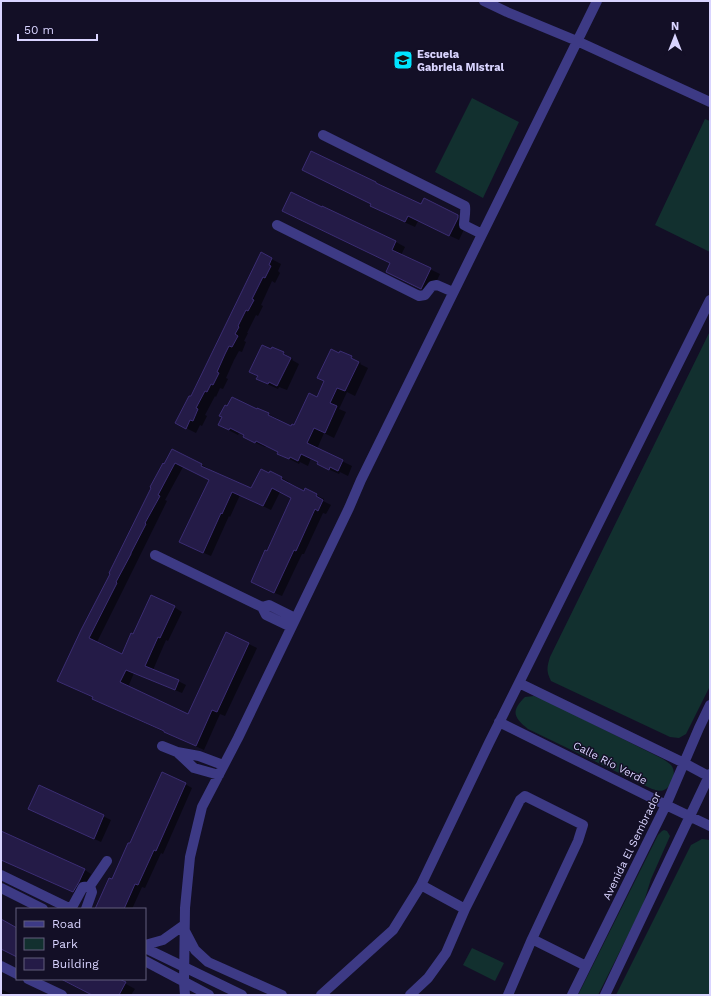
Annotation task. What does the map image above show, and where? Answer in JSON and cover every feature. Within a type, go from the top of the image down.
[{"type":"street","points":[[484,1],[577,41],[710,102]]},
{"type":"street","points":[[185,995],[185,908],[190,857],[202,807],[238,738],[361,480],[597,1]]},
{"type":"street","points":[[323,135],[465,206],[464,225],[482,234]]},
{"type":"street","points":[[278,225],[419,296],[425,295],[432,286],[437,284],[453,292]]},
{"type":"street","points":[[321,994],[393,930],[421,885],[519,683],[710,300]]},
{"type":"street","points":[[155,555],[262,607],[269,605],[293,623]]},
{"type":"street","points":[[519,683],[710,776],[605,995]]},
{"type":"street","name":"Avenida El Sembrador","points":[[572,995],[666,805],[698,728],[710,705]]},
{"type":"street","name":"Calle Río Verde","points":[[500,722],[710,826]]},
{"type":"street","points":[[162,746],[177,752],[199,756],[224,765]]},
{"type":"street","points":[[177,752],[194,768],[219,775]]},
{"type":"street","points":[[410,995],[428,978],[446,953],[465,909],[520,800],[525,796],[583,824],[578,841],[532,939],[508,995]]},
{"type":"street","points":[[72,908],[83,887],[90,886],[107,861]]},
{"type":"street","points":[[1,875],[69,908]]},
{"type":"street","points":[[421,885],[465,909]]},
{"type":"street","points":[[86,908],[92,892],[90,886]]},
{"type":"street","points":[[1,888],[41,908]]},
{"type":"street","points":[[146,945],[163,940],[184,928]]},
{"type":"street","points":[[184,928],[195,950],[208,962],[282,995]]},
{"type":"street","points":[[532,939],[586,966]]},
{"type":"street","points":[[146,949],[242,995]]},
{"type":"street","points":[[146,962],[209,995]]},
{"type":"street","points":[[1,966],[16,974]]},
{"type":"street","points":[[30,980],[62,995]]},
{"type":"green space","points":[[472,98],[519,122],[483,198],[435,172]]},
{"type":"green space","points":[[705,119],[710,121],[710,252],[655,225]]},
{"type":"green space","points":[[710,331],[710,686],[686,734],[679,738],[670,737],[551,681],[548,674],[548,666],[550,657]]},
{"type":"green space","points":[[534,696],[545,700],[663,759],[673,768],[674,775],[672,782],[662,791],[652,789],[528,729],[519,721],[516,710],[517,706],[525,697]]},
{"type":"green space","points":[[664,830],[667,831],[670,836],[651,879],[643,905],[598,995],[578,995],[658,835]]},
{"type":"green space","points":[[702,839],[710,840],[710,995],[616,995],[691,845]]},
{"type":"green space","points":[[472,948],[504,963],[495,981],[463,965]]},
{"type":"building","points":[[311,151],[421,204],[424,198],[458,215],[449,236],[408,216],[405,222],[370,206],[371,204],[302,170]]},
{"type":"building","points":[[291,192],[396,241],[392,250],[431,268],[421,289],[386,272],[390,263],[282,211]]},
{"type":"building","points":[[261,252],[272,258],[269,265],[271,266],[265,278],[263,277],[252,299],[254,300],[248,311],[246,310],[238,326],[239,327],[235,334],[238,336],[232,347],[229,346],[217,372],[219,373],[213,385],[211,384],[207,392],[205,391],[196,408],[198,409],[193,421],[190,420],[186,429],[175,423],[189,396],[191,396]]},
{"type":"building","points":[[262,345],[284,352],[283,354],[291,358],[277,386],[269,382],[268,384],[256,379],[258,376],[249,372]]},
{"type":"building","points":[[331,349],[339,353],[340,351],[352,356],[351,358],[359,362],[345,391],[337,388],[330,403],[337,406],[325,433],[314,428],[307,443],[343,460],[338,471],[330,467],[329,470],[317,464],[318,462],[301,454],[298,461],[290,457],[289,459],[277,454],[278,452],[256,441],[255,443],[243,437],[244,435],[230,428],[229,430],[218,425],[222,417],[219,416],[225,405],[227,406],[232,397],[269,413],[268,415],[291,426],[292,424],[294,425],[309,393],[317,397],[324,381],[317,378]]},
{"type":"building","points":[[172,449],[202,464],[201,466],[251,488],[261,469],[269,473],[270,471],[282,477],[281,479],[304,491],[305,488],[317,494],[316,496],[323,500],[318,511],[315,509],[296,551],[294,550],[274,593],[251,582],[291,498],[272,488],[263,506],[232,492],[203,553],[179,542],[209,480],[175,463],[158,495],[160,496],[145,523],[146,524],[89,638],[122,654],[151,595],[175,606],[160,638],[158,637],[145,666],[179,680],[175,690],[126,670],[120,682],[188,714],[226,632],[249,643],[217,712],[212,710],[196,746],[92,699],[93,697],[57,681],[110,574],[109,573],[151,488],[150,487]]},
{"type":"building","points":[[162,772],[186,783],[156,851],[154,850],[138,885],[135,884],[124,908],[95,908],[109,878],[112,879],[128,843],[130,843]]},
{"type":"building","points":[[39,785],[104,815],[94,839],[28,809]]},
{"type":"building","points":[[1,831],[85,869],[73,892],[1,860]]},
{"type":"building","points":[[1,919],[16,927],[16,956],[1,949]]},
{"type":"building","points":[[63,980],[121,980],[126,982],[119,995],[92,995]]},
{"type":"place","name":"Escuela Gabriela Mistral","points":[[403,60]]}]
